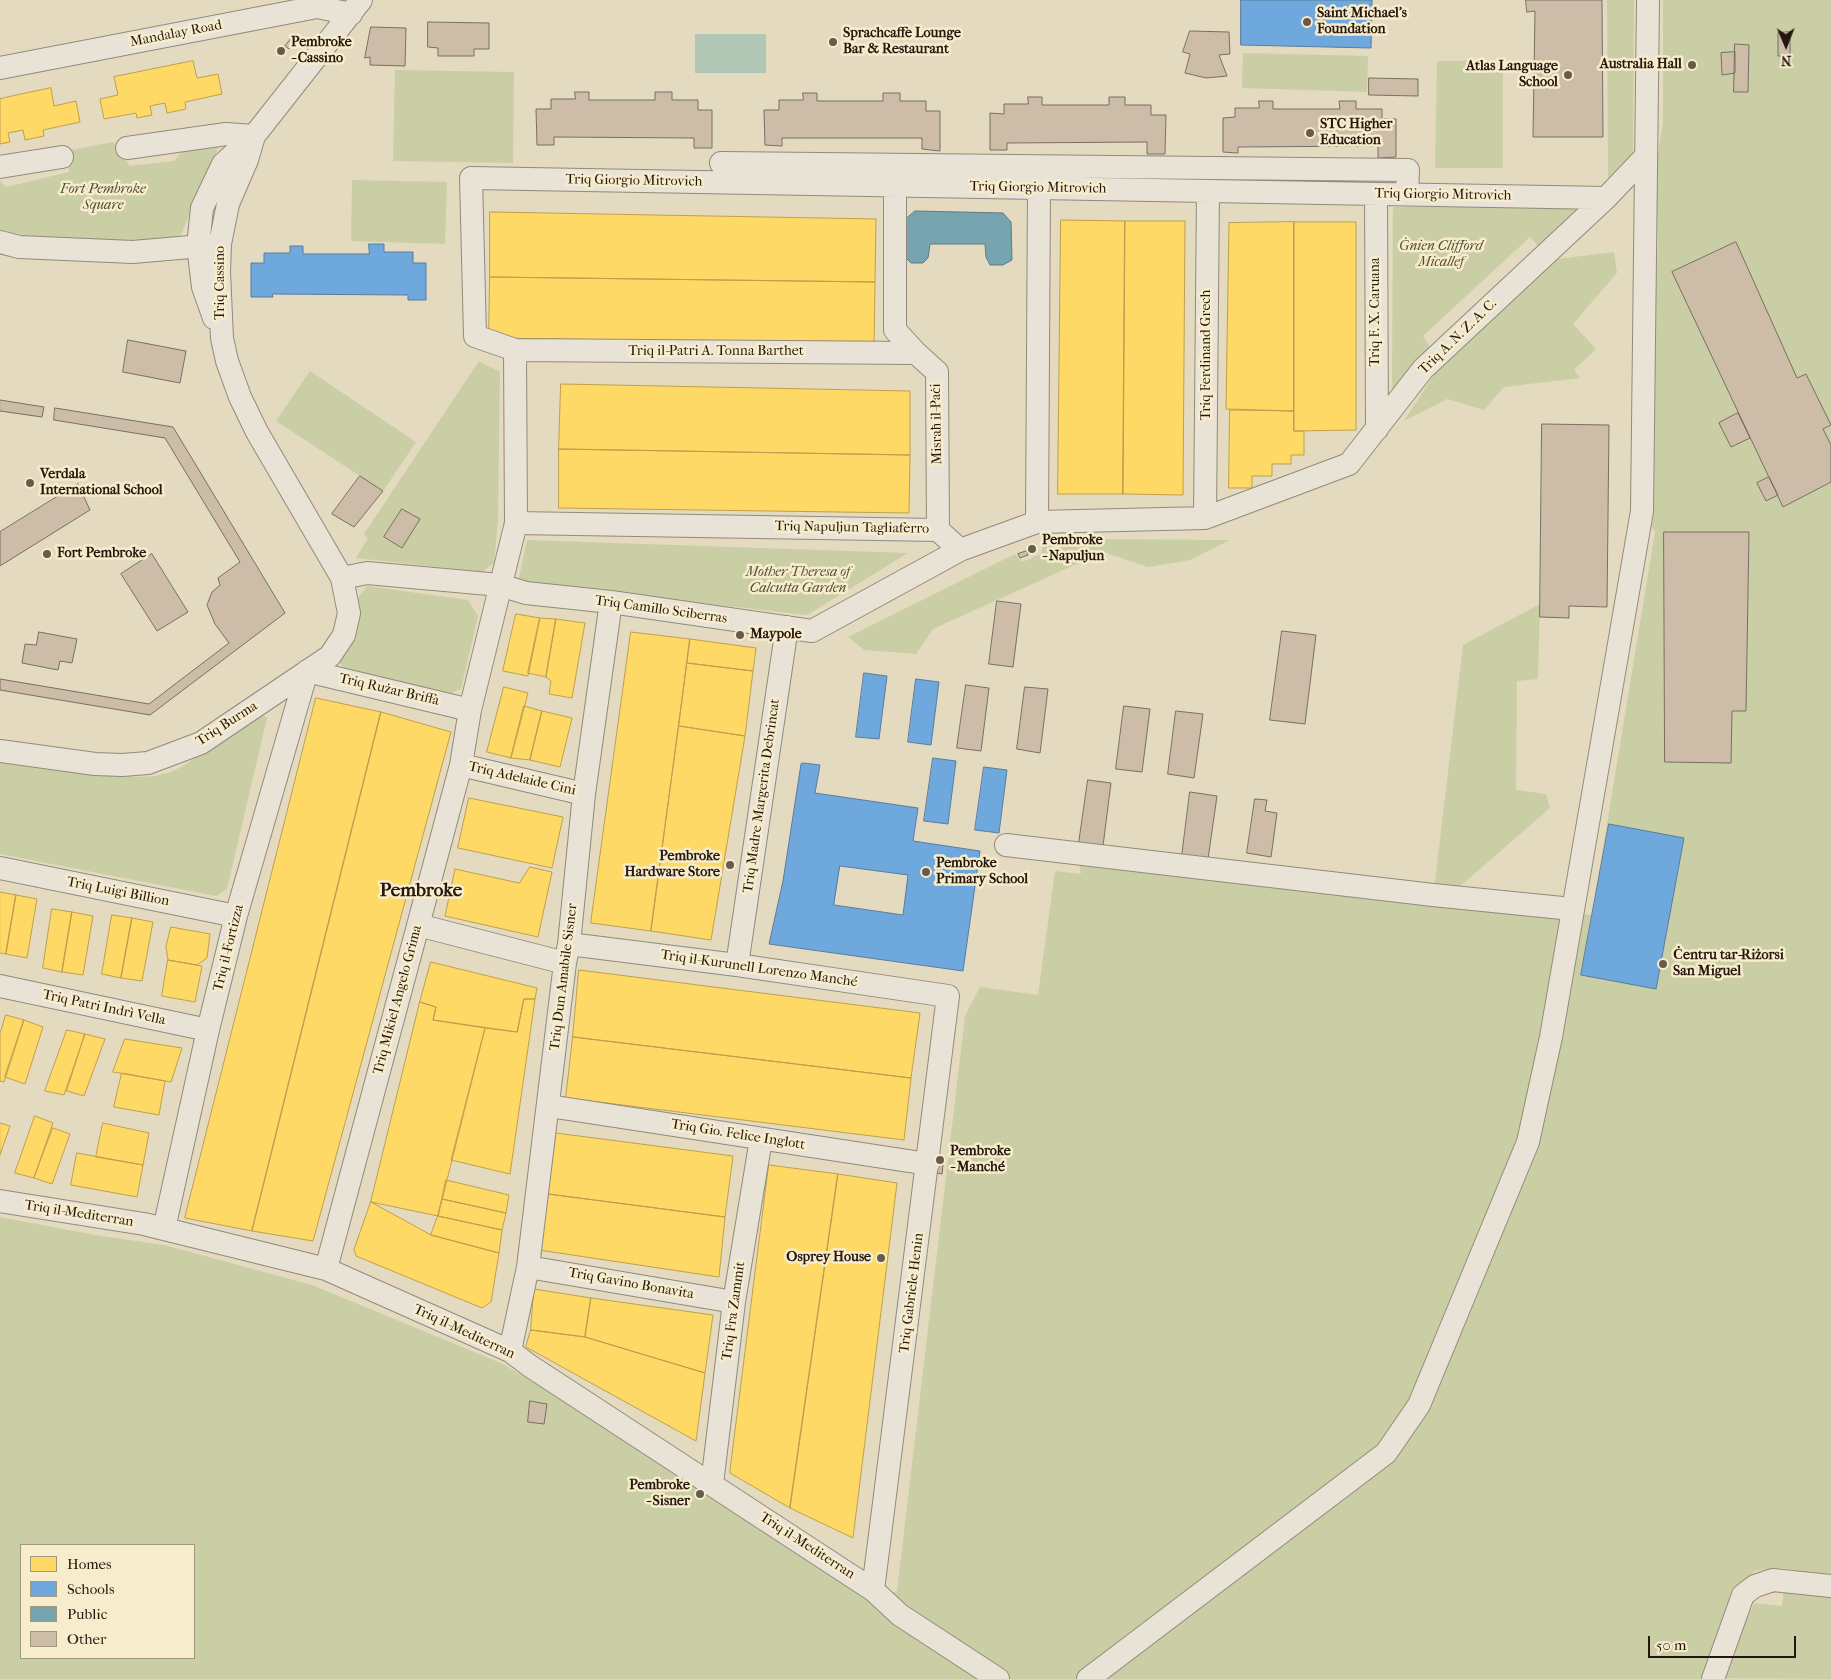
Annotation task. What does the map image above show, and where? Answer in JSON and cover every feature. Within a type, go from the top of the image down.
[{"type":"street","points":[[1088,1679],[1386,1453],[1419,1405],[1528,1142],[1550,1038],[1642,511],[1648,0]]},
{"type":"street","name":"Mandalay Road","points":[[0,68],[317,7],[356,7]]},
{"type":"street","points":[[127,148],[226,134],[254,136],[356,7]]},
{"type":"street","name":"Triq Cassino","points":[[254,136],[223,164],[202,208],[210,245],[203,287],[222,338],[227,361],[240,397],[257,432],[342,578]]},
{"type":"street","name":"Triq A. N. Z. A. C.","points":[[1205,518],[1349,464],[1423,369],[1606,198],[1646,156]]},
{"type":"street","points":[[0,167],[62,157]]},
{"type":"street","points":[[721,163],[1408,170],[1407,194]]},
{"type":"street","name":"Triq Giorgio Mitrovich","points":[[471,178],[1606,198]]},
{"type":"street","name":"Triq il-Patri A. Tonna Barthet","points":[[471,178],[475,336],[515,350],[916,353]]},
{"type":"street","name":"Misraħ il-Paċi","points":[[896,185],[895,330],[937,372],[938,530]]},
{"type":"street","points":[[1037,522],[1039,188]]},
{"type":"street","name":"Triq Ferdinand Grech","points":[[1205,518],[1208,191]]},
{"type":"street","name":"Triq F. X. Caruana","points":[[1376,194],[1377,429]]},
{"type":"street","points":[[0,242],[19,247],[133,252],[210,245]]},
{"type":"street","name":"Triq Mikiel Angelo Grima","points":[[326,1269],[460,765],[470,710],[516,523],[515,350]]},
{"type":"street","points":[[960,550],[1037,522],[1205,518]]},
{"type":"street","name":"Triq Napuljun Tagliaferro","points":[[516,523],[938,530],[960,550]]},
{"type":"street","name":"Triq Camillo Sciberras","points":[[342,578],[367,573],[500,585],[526,593],[611,602],[812,631],[960,550]]},
{"type":"street","name":"Triq Burma","points":[[0,751],[95,764],[122,765],[148,763],[201,743],[330,656],[344,635],[349,613],[342,578]]},
{"type":"street","name":"Triq Dun Amabile Sisner","points":[[510,1351],[528,1267],[567,954],[584,794],[611,602]]},
{"type":"street","name":"Triq Madre Margerita Debrincat","points":[[737,965],[787,627]]},
{"type":"street","name":"Triq Rużar Briffa","points":[[307,671],[470,710]]},
{"type":"street","name":"Triq il-Fortizza","points":[[164,1229],[208,1030],[236,916],[307,671]]},
{"type":"street","name":"Triq Adelaide Cini","points":[[460,765],[584,794]]},
{"type":"street","points":[[1006,845],[1433,895],[1572,909]]},
{"type":"street","name":"Triq Luigi Billion","points":[[0,868],[236,916]]},
{"type":"street","name":"Triq il-Kurunell Lorenzo Manché","points":[[418,925],[567,954],[737,965],[948,996]]},
{"type":"street","name":"Triq Patri Indrì Vella","points":[[0,986],[208,1030]]},
{"type":"street","name":"Triq Gabriele Henin","points":[[874,1590],[948,996]]},
{"type":"street","name":"Triq Gio. Felice Inglott","points":[[549,1106],[928,1164]]},
{"type":"street","name":"Triq Fra Zammit","points":[[712,1484],[734,1302],[761,1139]]},
{"type":"street","name":"Triq il-Mediterran","points":[[0,1201],[164,1229],[326,1269],[510,1351],[530,1366],[874,1590],[900,1615],[998,1679]]},
{"type":"street","name":"Triq Gavino Bonavita","points":[[528,1267],[734,1302]]},
{"type":"street","points":[[1713,1679],[1742,1595],[1755,1586],[1773,1580],[1831,1586]]},
{"type":"green space","points":[[1607,0],[1634,0],[1633,154],[1608,178]]},
{"type":"green space","points":[[1663,0],[1831,0],[1831,1575],[1781,1568],[1754,1571],[1738,1596],[1706,1679],[0,1679],[0,1217],[95,1235],[164,1245],[312,1285],[503,1364],[554,1395],[869,1600],[897,1591],[965,1016],[980,987],[1038,995],[1055,871],[1081,874],[1079,865],[1087,860],[1217,877],[1592,915],[1655,532],[1642,511],[1658,243],[1656,165],[1663,122]]},
{"type":"green space","points":[[1243,53],[1368,56],[1367,92],[1242,88]]},
{"type":"green space","points":[[1437,61],[1503,61],[1503,168],[1435,168]]},
{"type":"green space","points":[[395,70],[514,72],[513,163],[393,161]]},
{"type":"green space","name":"Fort Pembroke Square","points":[[113,142],[130,166],[174,161],[185,148],[220,144],[178,241],[11,240],[0,235],[0,181],[6,187],[69,172],[66,151]]},
{"type":"green space","points":[[352,180],[447,182],[445,244],[351,241]]},
{"type":"green space","name":"Ġnien Clifford Micallef","points":[[1582,206],[1541,249],[1530,237],[1423,336],[1431,349],[1392,390],[1393,207]]},
{"type":"green space","points":[[1614,252],[1617,273],[1573,324],[1596,349],[1574,370],[1580,378],[1504,387],[1484,410],[1447,399],[1404,421],[1439,367],[1550,260]]},
{"type":"green space","points":[[479,361],[500,372],[498,521],[494,563],[482,572],[356,558],[368,538],[364,534]]},
{"type":"green space","points":[[310,371],[416,442],[383,491],[276,421]]},
{"type":"green space","points":[[1074,539],[1230,540],[1190,560],[1148,567],[1103,552],[933,629],[916,654],[864,650],[848,637],[1015,554],[1022,562],[1041,554],[1043,546]]},
{"type":"green space","name":"Mother Theresa of Calcutta Garden","points":[[527,540],[908,553],[807,615],[518,582]]},
{"type":"green space","points":[[367,586],[468,600],[478,616],[461,689],[441,697],[347,675],[340,662],[355,635],[360,618],[357,599]]},
{"type":"green space","points":[[1540,604],[1538,679],[1517,681],[1516,790],[1546,794],[1550,808],[1450,895],[1434,890],[1463,645]]},
{"type":"green space","points":[[256,713],[262,714],[267,718],[227,889],[216,896],[0,854],[0,757],[137,777],[155,776],[171,772],[185,765]]},
{"type":"green space","points":[[1784,1588],[1831,1590],[1831,1679],[1720,1678],[1754,1603],[1782,1606]]},
{"type":"shaded area","points":[[695,34],[766,34],[766,73],[695,73]]},
{"type":"building: Homes","points":[[193,61],[197,78],[218,74],[222,94],[185,102],[186,109],[167,113],[165,103],[150,106],[152,115],[137,118],[136,113],[104,119],[100,99],[118,95],[114,77]]},
{"type":"building: Homes","points":[[51,88],[54,106],[76,101],[80,122],[43,130],[44,136],[25,140],[23,130],[8,133],[10,142],[0,144],[0,99]]},
{"type":"building: Homes","points":[[490,212],[876,219],[875,282],[490,277]]},
{"type":"building: Homes","points":[[1061,220],[1125,221],[1123,494],[1058,494]]},
{"type":"building: Homes","points":[[1125,221],[1185,221],[1183,495],[1123,494]]},
{"type":"building: Homes","points":[[1294,222],[1294,411],[1226,409],[1229,223]]},
{"type":"building: Homes","points":[[1294,222],[1356,222],[1356,430],[1294,431]]},
{"type":"building: Homes","points":[[490,277],[875,282],[874,344],[489,338]]},
{"type":"building: Homes","points":[[561,384],[910,391],[910,455],[559,449]]},
{"type":"building: Homes","points":[[1230,410],[1294,411],[1294,431],[1304,431],[1304,455],[1291,455],[1291,464],[1272,464],[1272,476],[1252,476],[1252,488],[1229,488]]},
{"type":"building: Homes","points":[[559,449],[910,455],[909,513],[559,508]]},
{"type":"building: Homes","points":[[516,614],[540,618],[528,676],[503,671]]},
{"type":"building: Homes","points":[[540,618],[556,619],[546,677],[528,673]]},
{"type":"building: Homes","points":[[556,619],[585,623],[572,698],[549,694],[551,681],[546,677]]},
{"type":"building: Homes","points":[[631,632],[690,639],[651,931],[591,923]]},
{"type":"building: Homes","points":[[690,639],[756,648],[753,671],[687,663]]},
{"type":"building: Homes","points":[[687,663],[753,671],[745,736],[679,726]]},
{"type":"building: Homes","points":[[504,687],[528,693],[511,758],[487,752]]},
{"type":"building: Homes","points":[[316,698],[381,712],[252,1231],[185,1218]]},
{"type":"building: Homes","points":[[524,706],[542,711],[530,760],[511,758]]},
{"type":"building: Homes","points":[[542,711],[572,718],[560,767],[530,760]]},
{"type":"building: Homes","points":[[381,712],[451,732],[313,1241],[252,1231]]},
{"type":"building: Homes","points":[[679,726],[745,736],[711,940],[651,931]]},
{"type":"building: Homes","points":[[469,798],[563,817],[552,868],[458,848]]},
{"type":"building: Homes","points":[[530,867],[552,872],[538,937],[445,916],[455,869],[519,883]]},
{"type":"building: Homes","points":[[0,892],[16,895],[6,954],[0,953]]},
{"type":"building: Homes","points":[[16,895],[37,899],[27,958],[6,954]]},
{"type":"building: Homes","points":[[52,909],[72,912],[62,972],[43,968]]},
{"type":"building: Homes","points":[[72,912],[93,916],[83,975],[62,972]]},
{"type":"building: Homes","points":[[112,915],[132,918],[121,978],[102,974]]},
{"type":"building: Homes","points":[[132,918],[153,922],[142,981],[121,978]]},
{"type":"building: Homes","points":[[171,927],[210,934],[207,958],[197,965],[168,960],[166,947]]},
{"type":"building: Homes","points":[[168,960],[202,966],[195,1002],[162,996]]},
{"type":"building: Homes","points":[[431,962],[537,988],[535,999],[524,999],[517,1032],[433,1020],[436,1007],[420,1002]]},
{"type":"building: Homes","points":[[579,970],[920,1013],[911,1078],[573,1037]]},
{"type":"building: Homes","points":[[524,999],[535,999],[510,1174],[451,1160],[485,1028],[517,1032]]},
{"type":"building: Homes","points":[[420,1002],[436,1007],[433,1020],[485,1028],[438,1216],[371,1202]]},
{"type":"building: Homes","points":[[6,1015],[24,1020],[4,1082],[0,1081],[0,1034]]},
{"type":"building: Homes","points":[[24,1020],[43,1027],[25,1084],[5,1077]]},
{"type":"building: Homes","points":[[67,1030],[85,1034],[64,1095],[45,1091]]},
{"type":"building: Homes","points":[[85,1034],[105,1039],[84,1096],[67,1091]]},
{"type":"building: Homes","points":[[573,1037],[911,1078],[904,1140],[566,1098]]},
{"type":"building: Homes","points":[[125,1039],[182,1048],[171,1082],[113,1072]]},
{"type":"building: Homes","points":[[122,1073],[165,1081],[159,1115],[114,1107]]},
{"type":"building: Homes","points":[[35,1116],[53,1123],[34,1178],[15,1173]]},
{"type":"building: Homes","points":[[0,1123],[10,1126],[0,1155]]},
{"type":"building: Homes","points":[[103,1123],[149,1133],[143,1165],[96,1157]]},
{"type":"building: Homes","points":[[53,1128],[70,1134],[52,1184],[34,1178]]},
{"type":"building: Homes","points":[[556,1133],[733,1156],[725,1217],[548,1194]]},
{"type":"building: Homes","points":[[77,1153],[143,1165],[137,1197],[71,1185]]},
{"type":"building: Homes","points":[[769,1165],[838,1174],[790,1508],[730,1473]]},
{"type":"building: Homes","points":[[838,1174],[897,1183],[853,1538],[790,1508]]},
{"type":"building: Homes","points":[[446,1180],[509,1195],[506,1213],[442,1199]]},
{"type":"building: Homes","points":[[548,1194],[725,1217],[719,1277],[539,1250]]},
{"type":"building: Homes","points":[[442,1199],[506,1213],[502,1230],[438,1216]]},
{"type":"building: Homes","points":[[371,1202],[431,1235],[499,1253],[491,1302],[482,1308],[356,1256],[354,1250]]},
{"type":"building: Homes","points":[[438,1216],[502,1230],[499,1253],[431,1235]]},
{"type":"building: Homes","points":[[534,1289],[591,1298],[585,1337],[531,1330]]},
{"type":"building: Homes","points":[[591,1298],[713,1315],[705,1373],[585,1337]]},
{"type":"building: Homes","points":[[531,1330],[585,1337],[705,1373],[696,1441],[526,1347]]},
{"type":"building: Schools","name":"Saint Michael's Foundation","points":[[1241,0],[1372,0],[1371,48],[1241,45]]},
{"type":"building: Schools","points":[[369,244],[384,244],[384,252],[413,252],[413,263],[426,263],[426,300],[408,300],[408,295],[272,294],[273,297],[251,297],[251,263],[264,263],[264,253],[290,253],[290,246],[303,246],[303,254],[369,254]]},
{"type":"building: Schools","points":[[864,673],[887,676],[879,739],[856,737]]},
{"type":"building: Schools","points":[[916,679],[939,682],[931,745],[908,742]]},
{"type":"building: Schools","points":[[933,758],[956,761],[948,824],[924,821]]},
{"type":"building: Schools","points":[[801,764],[820,765],[815,793],[918,808],[913,841],[980,851],[963,971],[769,944],[783,881]],"holes":[[[840,866],[908,875],[903,915],[834,905]]]},
{"type":"building: Schools","points":[[984,767],[1007,770],[999,833],[975,830]]},
{"type":"building: Schools","points":[[1609,824],[1684,838],[1656,989],[1581,975]]},
{"type":"building: Public","points":[[915,211],[1003,213],[1011,222],[1012,260],[1003,265],[990,265],[986,257],[985,244],[930,244],[928,258],[923,263],[911,263],[906,258],[906,219]]},
{"type":"building: Other","name":"Atlas Language School","points":[[1526,0],[1602,0],[1603,137],[1533,137],[1535,11],[1527,12]]},
{"type":"building: Other","points":[[428,22],[489,23],[489,49],[474,49],[474,56],[438,56],[438,48],[428,47]]},
{"type":"building: Other","points":[[371,27],[406,28],[405,66],[370,65],[370,57],[365,58]]},
{"type":"building: Other","points":[[1190,31],[1229,32],[1230,54],[1219,55],[1227,76],[1206,78],[1185,73],[1190,54],[1183,52]]},
{"type":"building: Other","points":[[1790,32],[1790,56],[1778,56],[1778,33]]},
{"type":"building: Other","points":[[291,39],[294,42],[289,49],[285,46]]},
{"type":"building: Other","points":[[1735,44],[1749,45],[1748,92],[1734,92]]},
{"type":"building: Other","points":[[1735,52],[1735,73],[1722,75],[1721,53]]},
{"type":"building: Other","points":[[1369,78],[1418,79],[1418,96],[1369,95]]},
{"type":"building: Other","points":[[575,92],[589,92],[589,100],[655,100],[655,92],[672,92],[672,100],[698,100],[698,110],[712,110],[712,148],[694,148],[694,138],[554,137],[554,145],[537,145],[536,109],[551,109],[551,99],[575,99]]},
{"type":"building: Other","points":[[803,93],[817,93],[817,101],[883,101],[883,93],[900,93],[900,101],[926,101],[926,111],[940,111],[940,151],[922,149],[922,138],[782,138],[782,146],[765,145],[764,110],[779,110],[779,100],[803,100]]},
{"type":"building: Other","points":[[1028,97],[1042,97],[1042,105],[1109,105],[1109,97],[1125,97],[1125,105],[1151,105],[1151,115],[1166,115],[1165,154],[1147,154],[1147,142],[1007,143],[1007,150],[990,150],[990,113],[1004,114],[1004,104],[1028,104]]},
{"type":"building: Other","name":"STC Higher Education","points":[[1259,101],[1273,101],[1273,109],[1340,109],[1339,101],[1356,101],[1356,109],[1382,109],[1382,119],[1396,119],[1396,157],[1378,158],[1378,146],[1238,147],[1238,153],[1223,152],[1223,118],[1235,117],[1235,108],[1259,108]]},
{"type":"building: Other","points":[[1736,242],[1797,378],[1806,374],[1831,425],[1823,429],[1831,445],[1831,482],[1783,507],[1672,272]]},
{"type":"building: Other","points":[[128,340],[186,351],[180,383],[123,372]]},
{"type":"building: Other","points":[[0,400],[44,407],[42,417],[0,411]]},
{"type":"building: Other","points":[[55,408],[173,427],[285,613],[150,715],[0,690],[0,679],[149,704],[229,643],[215,624],[207,605],[212,592],[220,585],[218,578],[240,562],[165,438],[54,420]]},
{"type":"building: Other","points":[[1738,413],[1750,438],[1731,447],[1719,423]]},
{"type":"building: Other","points":[[1542,424],[1609,425],[1607,607],[1569,606],[1569,618],[1540,617]]},
{"type":"building: Other","points":[[360,476],[383,491],[354,527],[332,514]]},
{"type":"building: Other","points":[[1769,477],[1778,495],[1766,501],[1757,483]]},
{"type":"building: Other","points":[[78,484],[90,510],[0,566],[0,532]]},
{"type":"building: Other","points":[[402,509],[420,519],[402,548],[384,537]]},
{"type":"building: Other","points":[[1664,532],[1749,532],[1746,711],[1732,711],[1731,763],[1665,762]]},
{"type":"building: Other","points":[[1027,551],[1028,555],[1020,558],[1018,554]]},
{"type":"building: Other","points":[[152,554],[188,612],[157,631],[121,574]]},
{"type":"building: Other","points":[[997,601],[1021,604],[1013,667],[989,664]]},
{"type":"building: Other","points":[[1282,631],[1316,635],[1305,724],[1270,720]]},
{"type":"building: Other","points":[[39,632],[77,639],[72,663],[60,661],[58,670],[22,663],[25,644],[36,645]]},
{"type":"building: Other","points":[[966,685],[989,688],[981,751],[957,748]]},
{"type":"building: Other","points":[[1025,687],[1048,689],[1040,753],[1017,749]]},
{"type":"building: Other","points":[[1124,706],[1150,709],[1142,772],[1116,769]]},
{"type":"building: Other","points":[[1176,711],[1203,714],[1194,778],[1168,774]]},
{"type":"building: Other","points":[[1088,780],[1111,783],[1103,846],[1079,843]]},
{"type":"building: Other","points":[[1190,792],[1217,796],[1208,859],[1182,856]]},
{"type":"building: Other","points":[[1255,799],[1267,800],[1265,811],[1277,813],[1271,857],[1247,853]]},
{"type":"building: Other","points":[[938,1164],[943,1165],[942,1174],[937,1173]]},
{"type":"building: Other","points":[[530,1401],[547,1404],[544,1424],[528,1422]]},
{"type":"place","name":"Saint Michael's Foundation","points":[[1307,22]]},
{"type":"place","name":"Sprachcaffe Lounge Bar & Restaurant","points":[[833,42]]},
{"type":"place","name":"Pembroke - Cassino","points":[[281,51]]},
{"type":"place","name":"Australia Hall","points":[[1692,65]]},
{"type":"place","name":"Atlas Language School","points":[[1568,75]]},
{"type":"place","name":"STC Higher Education","points":[[1310,133]]},
{"type":"place","name":"Verdala International School","points":[[30,483]]},
{"type":"place","name":"Pembroke - Napuljun","points":[[1032,549]]},
{"type":"place","name":"Fort Pembroke","points":[[47,554]]},
{"type":"place","name":"Maypole","points":[[740,635]]},
{"type":"place","name":"Pembroke Hardware Store","points":[[730,865]]},
{"type":"place","name":"Pembroke Primary School","points":[[926,872]]},
{"type":"place","name":"Ċentru tar-Riżorsi San Miguel","points":[[1663,964]]},
{"type":"place","name":"Pembroke - Manché","points":[[940,1160]]},
{"type":"place","name":"Osprey House","points":[[881,1258]]},
{"type":"place","name":"Pembroke - Sisner","points":[[700,1494]]},
{"type":"district","name":"Pembroke","points":[[421,891]]}]
